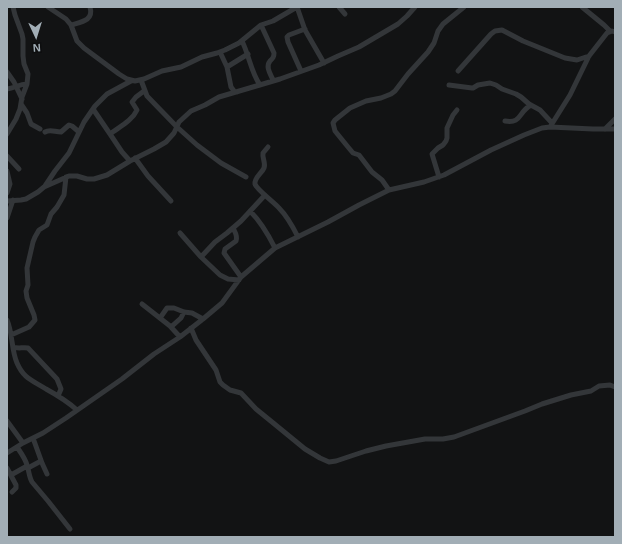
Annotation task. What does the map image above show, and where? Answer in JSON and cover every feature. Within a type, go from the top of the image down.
[{"type":"street","points":[[7,134],[16,119],[27,84],[28,74],[24,64],[23,39],[13,7]]},
{"type":"street","points":[[48,7],[63,16],[70,25],[80,44],[104,64],[131,80],[147,78],[160,71],[181,67],[202,57],[220,52],[242,41],[261,25],[273,21],[297,7],[305,29],[324,63]]},
{"type":"street","points":[[70,25],[81,22],[90,17],[90,7]]},
{"type":"street","points":[[7,218],[10,200],[26,199],[44,187],[66,177],[77,176],[87,179],[99,178],[107,175],[166,142],[174,133],[179,122],[190,111],[219,97],[260,85],[324,63],[359,47],[398,24],[415,7]]},
{"type":"street","points":[[389,190],[382,180],[372,172],[359,155],[354,154],[335,131],[333,122],[350,108],[366,101],[378,99],[393,92],[434,44],[438,31],[443,24],[464,7]]},
{"type":"street","points":[[551,125],[570,95],[589,56],[605,35],[613,31],[582,7]]},
{"type":"street","points":[[341,8],[344,14]]},
{"type":"street","points":[[261,25],[274,53],[274,57],[268,63],[268,69],[273,80]]},
{"type":"street","points":[[301,71],[287,37],[305,29]]},
{"type":"street","points":[[458,71],[490,34],[495,31],[502,30],[523,42],[565,58],[576,60],[589,56]]},
{"type":"street","points":[[242,41],[260,85]]},
{"type":"street","points":[[220,52],[227,67],[231,87],[237,92]]},
{"type":"street","points":[[227,67],[248,54]]},
{"type":"street","points":[[7,72],[16,86],[31,124],[42,130],[56,132],[61,132],[68,125],[70,125],[79,132]]},
{"type":"street","points":[[44,187],[69,153],[79,132],[93,112],[96,103],[107,94],[131,80]]},
{"type":"street","points":[[140,80],[144,91],[150,100],[177,127],[197,145],[221,163],[246,176]]},
{"type":"street","points":[[7,89],[22,84],[27,84]]},
{"type":"street","points":[[449,85],[472,88],[478,85],[493,84],[516,94],[527,103],[540,110],[551,125]]},
{"type":"street","points":[[110,134],[133,115],[136,110],[132,103],[144,91]]},
{"type":"street","points":[[505,121],[516,121],[525,109],[531,105]]},
{"type":"street","points":[[439,177],[432,154],[438,148],[443,146],[446,141],[447,128],[457,110]]},
{"type":"street","points":[[93,112],[130,161]]},
{"type":"street","points":[[604,130],[615,119]]},
{"type":"street","points":[[7,453],[50,429],[203,320],[222,303],[240,278],[275,248],[389,190],[439,177],[485,153],[542,128],[551,125],[604,130],[615,129]]},
{"type":"street","points":[[268,147],[262,153],[264,169],[255,180],[255,183],[257,187],[280,208],[298,237]]},
{"type":"street","points":[[7,156],[19,170]]},
{"type":"street","points":[[135,158],[148,176],[171,201]]},
{"type":"street","points":[[7,171],[10,184],[7,193]]},
{"type":"street","points":[[11,335],[29,327],[35,320],[27,298],[27,268],[33,242],[39,230],[47,225],[64,195],[66,177]]},
{"type":"street","points":[[201,257],[215,242],[233,228],[265,194]]},
{"type":"street","points":[[250,211],[258,218],[268,233],[275,248]]},
{"type":"street","points":[[233,228],[237,239],[225,249],[224,253],[240,278]]},
{"type":"street","points":[[180,233],[201,257],[220,275],[225,278],[240,278]]},
{"type":"street","points":[[142,304],[171,327],[180,337]]},
{"type":"street","points":[[160,318],[164,310],[168,307],[177,308],[184,312],[194,314],[203,320]]},
{"type":"street","points":[[171,327],[184,312]]},
{"type":"street","points":[[7,320],[17,363],[22,372],[31,381],[58,396],[77,410]]},
{"type":"street","points":[[191,328],[196,340],[216,370],[222,385],[230,390],[241,393],[259,412],[305,449],[330,462],[386,446],[425,439],[443,440],[454,438],[542,404],[571,395],[591,391],[599,386],[610,385],[615,387]]},
{"type":"street","points":[[13,347],[28,348],[57,379],[62,389],[58,396]]},
{"type":"street","points":[[7,420],[23,443]]},
{"type":"street","points":[[33,438],[47,474]]},
{"type":"street","points":[[17,447],[28,467],[32,482],[70,529]]},
{"type":"street","points":[[11,475],[41,461]]},
{"type":"street","points":[[7,468],[16,486],[12,492]]}]
